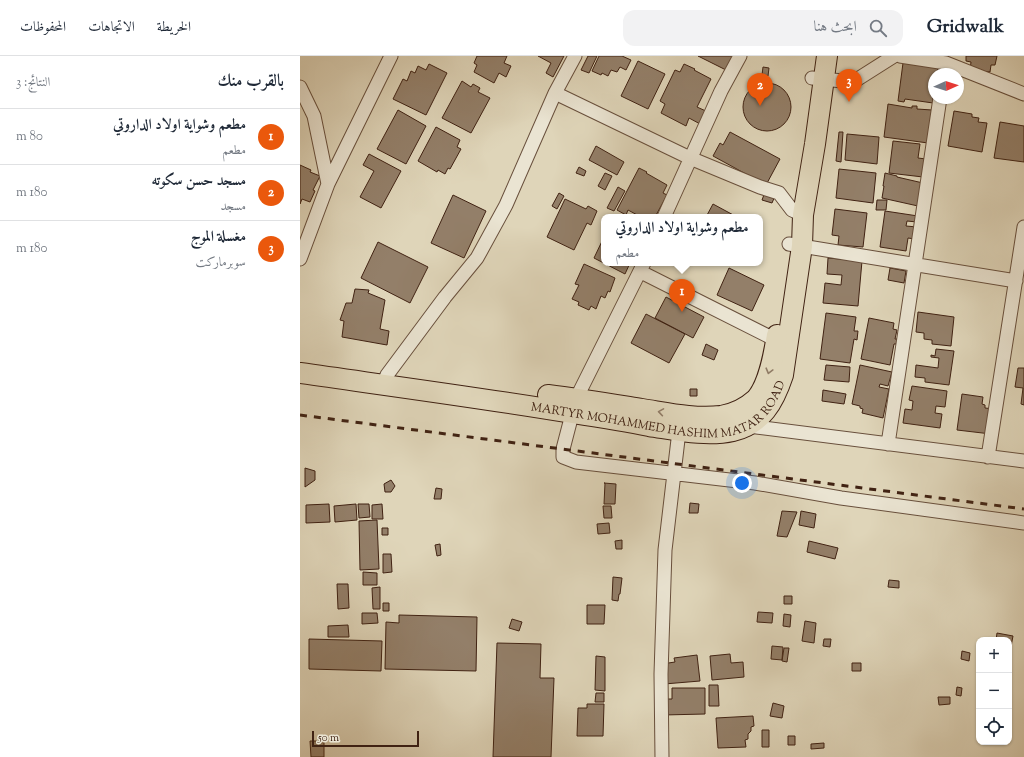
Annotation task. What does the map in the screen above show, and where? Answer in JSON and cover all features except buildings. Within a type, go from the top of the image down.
[{"type":"main road","name":"MARTYR MOHAMMED HASHIM MATAR ROAD","points":[[815,56],[818,79]]},
{"type":"main road","name":"MARTYR MOHAMMED HASHIM MATAR ROAD","points":[[300,373],[385,380],[574,406],[686,416],[721,416],[742,419],[764,413],[777,393],[783,375],[782,343],[796,245],[798,213],[818,79],[827,56]]},
{"type":"main road","name":"MARTYR MOHAMMED HASHIM MATAR ROAD","points":[[300,363],[385,380]]},
{"type":"main road","name":"MARTYR MOHAMMED HASHIM MATAR ROAD","points":[[574,406],[678,431],[732,431],[742,419]]},
{"type":"street","points":[[300,259],[328,184],[391,56]]},
{"type":"street","points":[[385,380],[445,297],[477,258],[506,205],[555,93],[575,56]]},
{"type":"street","points":[[665,214],[721,91],[740,56]]},
{"type":"street","points":[[818,79],[853,82],[894,56]]},
{"type":"street","points":[[900,56],[946,64],[1024,94]]},
{"type":"street","points":[[300,87],[314,116],[328,184]]},
{"type":"street","points":[[555,93],[690,158],[760,187],[779,193],[798,213]]},
{"type":"street","points":[[888,444],[939,104]]},
{"type":"street","points":[[988,457],[1024,227]]},
{"type":"street","points":[[796,245],[1016,281]]},
{"type":"street","points":[[782,343],[643,267],[574,406],[563,449],[564,457],[576,462],[755,483],[841,498],[1024,523]]},
{"type":"street","points":[[742,419],[888,444],[1024,461]]},
{"type":"street","points":[[662,757],[664,550],[678,431]]},
{"type":"railway","points":[[300,415],[1024,509]]},
{"type":"place","name":"مغسلة الموج","points":[[849,102]]},
{"type":"place","name":"مسجد حسن سكوته","points":[[760,106]]},
{"type":"place","name":"مطعم وشواية اولاد الداروتي","points":[[682,312]]}]
